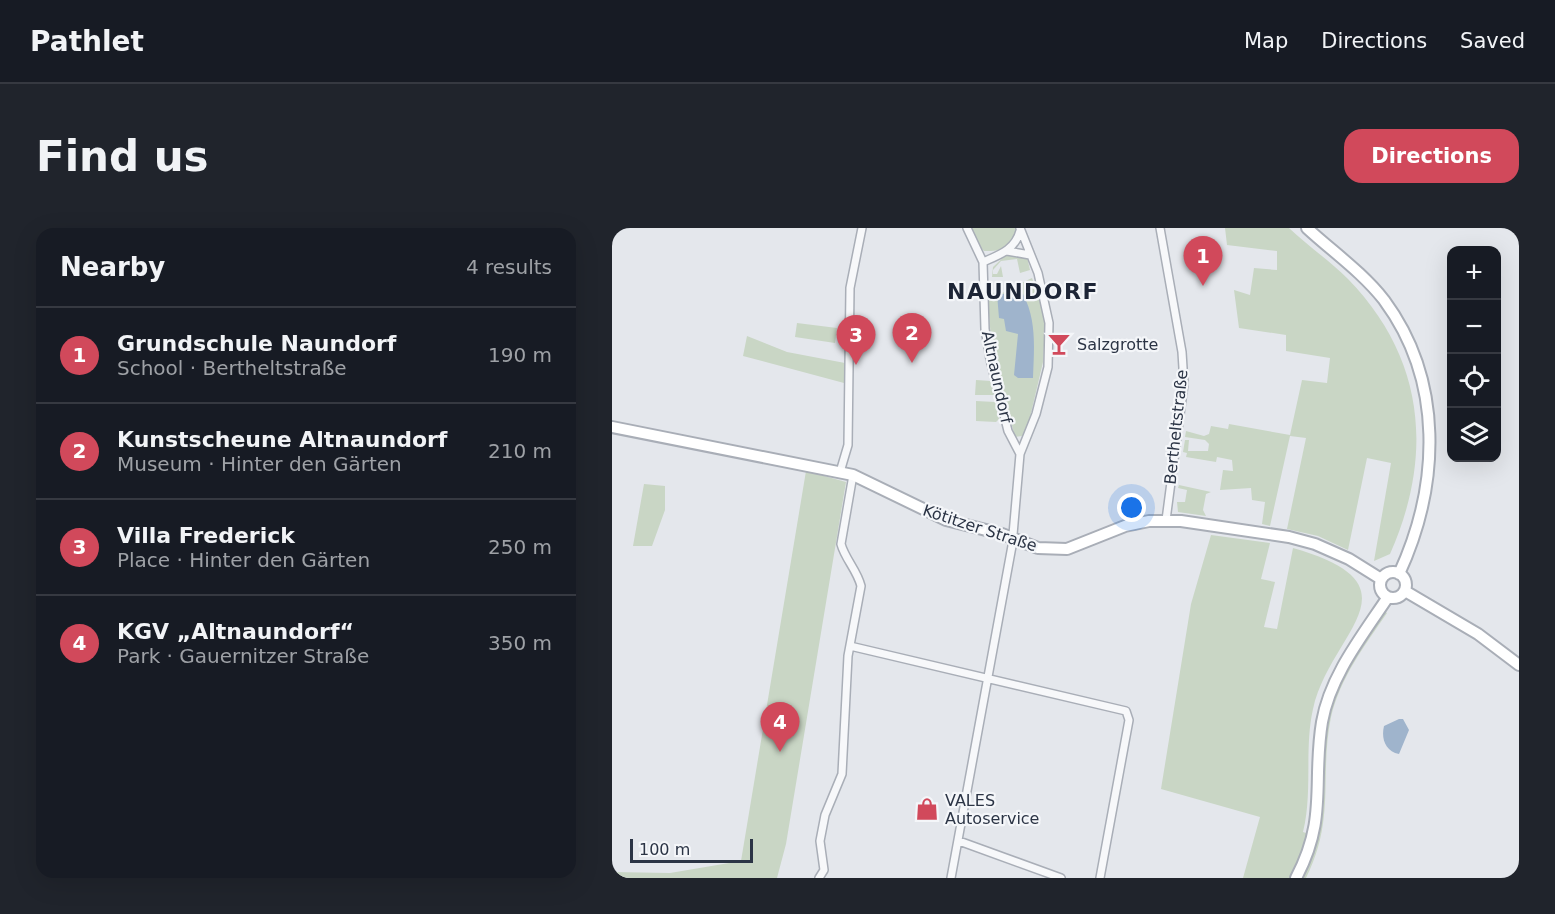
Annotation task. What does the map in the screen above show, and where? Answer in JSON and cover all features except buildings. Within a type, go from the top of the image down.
[{"type":"street","points":[[840,472],[848,445],[849,296],[862,228]]},
{"type":"street","name":"Altnaundorf","points":[[967,228],[982,262],[985,329],[990,358],[1008,431],[1020,454]]},
{"type":"street","name":"Bertheltstraße","points":[[1160,228],[1182,352],[1184,384],[1166,520]]},
{"type":"street","points":[[1307,228],[1369,283],[1383,300],[1401,326],[1421,372],[1431,427],[1429,471],[1415,533],[1399,574]]},
{"type":"street","name":"Altnaundorf","points":[[1007,251],[1014,244],[1020,229]]},
{"type":"street","name":"Altnaundorf","points":[[951,878],[990,678],[1013,539],[1020,454],[1036,414],[1048,367],[1049,323],[1038,273],[1020,229]]},
{"type":"street","points":[[982,262],[1007,251],[1030,255]]},
{"type":"street","name":"Kötitzer Straße","points":[[612,427],[853,475],[946,520],[1038,548],[1067,549],[1125,526],[1166,520],[1302,540],[1349,559],[1381,579]]},
{"type":"street","points":[[819,878],[824,870],[820,841],[825,815],[842,774],[850,646],[861,586],[859,575],[844,553],[841,544],[853,475]]},
{"type":"street","points":[[1390,572],[1399,574],[1405,580],[1405,591],[1400,597],[1388,597],[1381,590],[1381,579],[1390,572]]},
{"type":"street","points":[[1405,591],[1454,618],[1519,665]]},
{"type":"street","points":[[1296,878],[1309,852],[1317,817],[1320,744],[1327,703],[1353,650],[1388,597]]},
{"type":"street","points":[[850,646],[990,678],[1128,714],[1100,878]]},
{"type":"street","points":[[959,842],[1061,878]]},
{"type":"green space","points":[[971,228],[1016,228],[1017,231],[1004,247],[996,251],[984,251],[977,243]]},
{"type":"green space","points":[[1225,228],[1289,228],[1348,279],[1374,309],[1393,341],[1407,375],[1414,409],[1416,444],[1413,480],[1404,517],[1390,554],[1374,561],[1391,463],[1367,458],[1348,550],[1318,536],[1287,529],[1306,438],[1290,436],[1270,526],[1262,524],[1265,502],[1252,500],[1251,488],[1220,490],[1223,470],[1233,471],[1232,460],[1217,457],[1216,462],[1186,457],[1187,453],[1183,452],[1185,440],[1189,440],[1188,451],[1208,451],[1209,444],[1205,440],[1185,437],[1186,431],[1204,436],[1209,434],[1211,426],[1228,429],[1229,424],[1290,435],[1302,380],[1327,383],[1330,358],[1286,351],[1286,335],[1239,328],[1234,290],[1250,295],[1254,268],[1277,270],[1277,251],[1227,245]]},
{"type":"green space","points":[[1007,254],[1027,257],[1030,270],[1020,273],[1017,259],[1001,261],[993,270],[993,274],[997,274],[1001,266],[1003,277],[992,277],[993,267]]},
{"type":"green space","points":[[1032,278],[1043,310],[1045,328],[1043,362],[1028,426],[1022,436],[1015,437],[992,349],[987,293],[1017,292],[1017,285]]},
{"type":"green space","points":[[797,323],[837,328],[835,343],[795,337]]},
{"type":"green space","points":[[747,336],[787,352],[845,363],[844,383],[743,356]]},
{"type":"green space","points":[[976,380],[991,381],[995,395],[975,395]]},
{"type":"green space","points":[[976,401],[995,402],[999,419],[996,422],[976,421]]},
{"type":"green space","points":[[806,471],[846,482],[786,844],[777,878],[612,878],[612,872],[670,873],[741,861]]},
{"type":"green space","points":[[644,484],[665,486],[665,510],[652,546],[633,546]]},
{"type":"green space","points":[[1179,485],[1211,492],[1206,494],[1203,510],[1206,516],[1178,512],[1177,502],[1185,502],[1187,490],[1178,488]]},
{"type":"green space","points":[[1211,535],[1270,543],[1261,579],[1275,582],[1264,627],[1277,629],[1293,548],[1332,563],[1354,578],[1362,595],[1359,614],[1322,682],[1313,709],[1309,739],[1308,802],[1303,832],[1309,834],[1291,878],[1243,878],[1260,817],[1161,789],[1191,604]]},
{"type":"green space","points":[[1384,611],[1387,613],[1354,662],[1335,703],[1328,738],[1321,836],[1306,878],[1302,878],[1314,850],[1322,819],[1326,737],[1333,702],[1351,661]]},
{"type":"water","points":[[997,294],[1023,294],[1033,325],[1033,378],[1018,378],[1014,375],[1018,334],[1006,331],[1004,319],[999,318]]},
{"type":"water","points":[[1403,719],[1409,730],[1399,754],[1387,747],[1383,735],[1384,726]]},
{"type":"place","name":"Grundschule Naundorf","points":[[1203,286]]},
{"type":"place","name":"Salzgrotte","points":[[1059,344]]},
{"type":"place","name":"Kunstscheune Altnaundorf","points":[[912,363]]},
{"type":"place","name":"Villa Frederick","points":[[856,365]]},
{"type":"place","name":"KGV „Altnaundorf“","points":[[780,752]]},
{"type":"place","name":"VALES Autoservice","points":[[927,809]]},
{"type":"district","name":"NAUNDORF","points":[[1023,291]]}]
